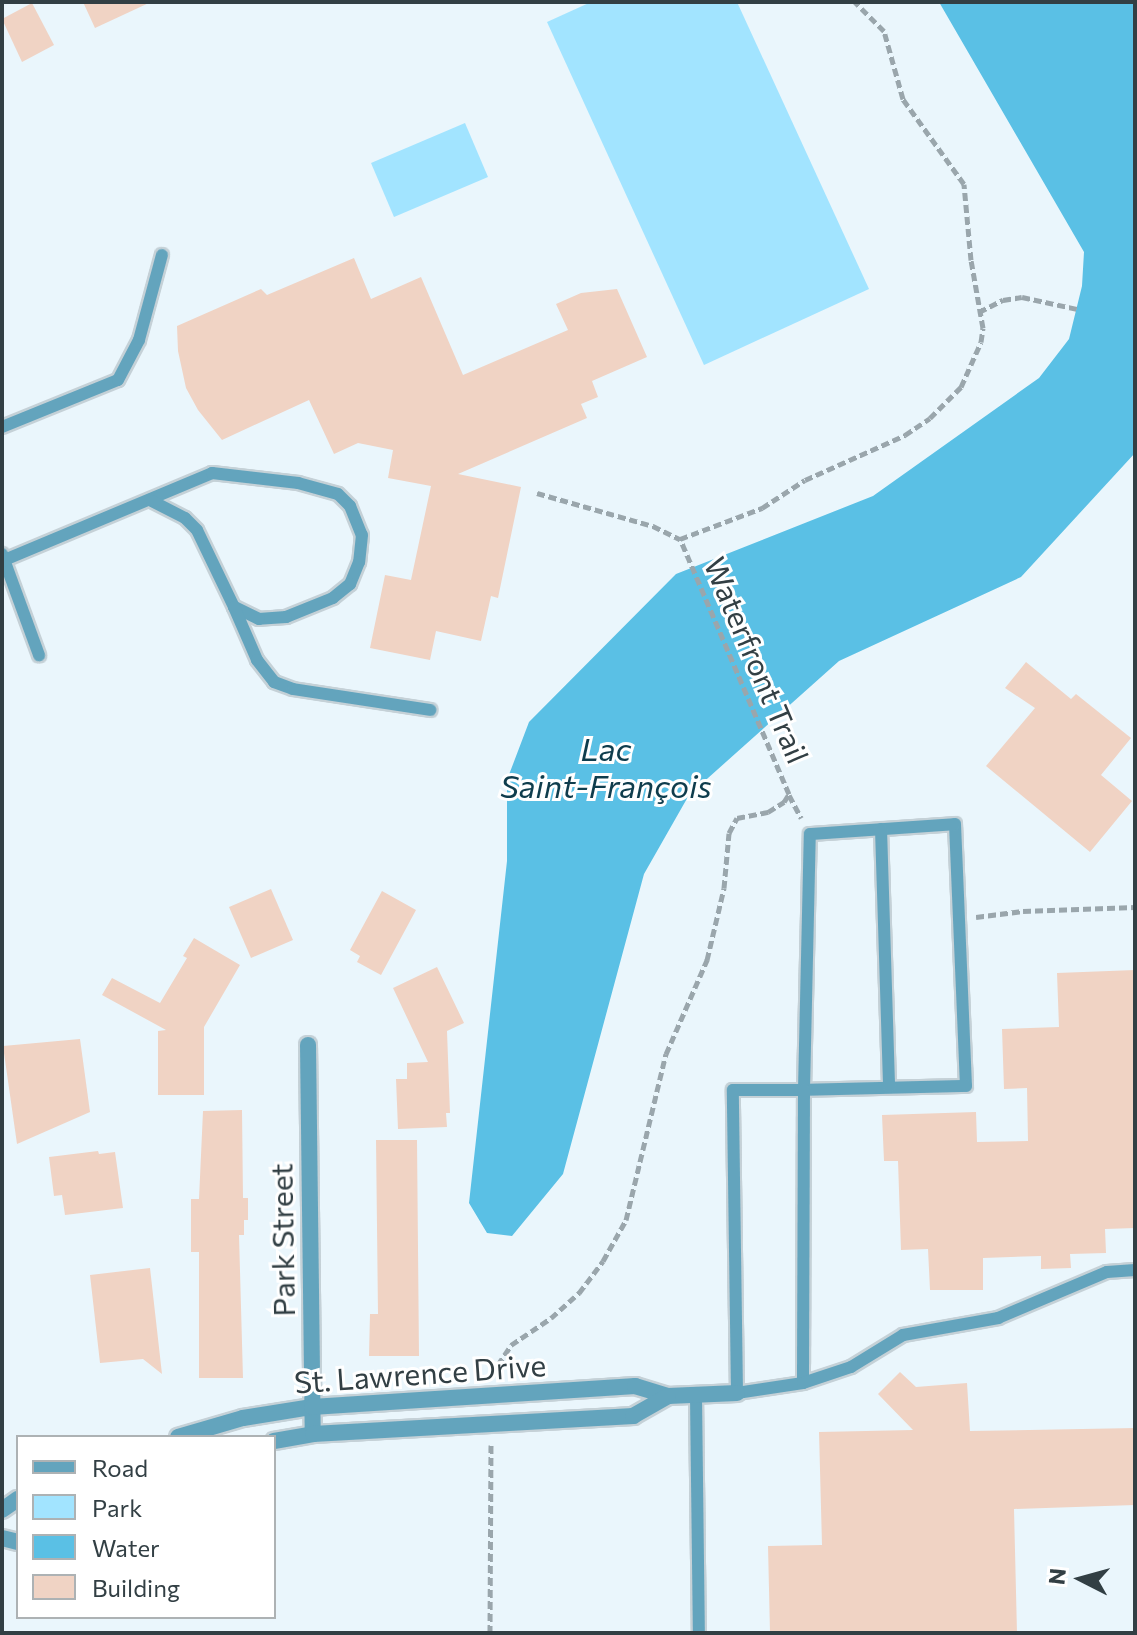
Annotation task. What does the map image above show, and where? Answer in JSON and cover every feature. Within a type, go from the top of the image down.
[{"type":"street","name":"Park Street","points":[[308,1045],[313,1434]]},
{"type":"street","name":"St. Lawrence Drive","points":[[185,1435],[243,1418],[312,1407],[635,1386],[668,1396],[737,1393]]},
{"type":"street","name":"St. Lawrence Drive","points":[[276,1441],[313,1434],[633,1416],[668,1396]]},
{"type":"lane","points":[[2,427],[118,380],[139,340],[162,255]]},
{"type":"lane","points":[[39,655],[3,559],[152,501],[212,473],[240,474],[320,487],[338,494],[350,506],[362,535],[359,562],[350,584],[333,598],[286,617],[259,619],[234,607]]},
{"type":"lane","points":[[152,501],[185,518],[197,530],[257,660],[274,682],[293,689],[430,710]]},
{"type":"lane","points":[[803,1383],[804,1090],[810,834],[955,824],[966,1086],[804,1090],[733,1090],[737,1393],[803,1383],[851,1367],[903,1335],[998,1318],[1107,1272],[1135,1270]]},
{"type":"lane","points":[[881,829],[889,1087]]},
{"type":"lane","points":[[696,1397],[699,1633]]},
{"type":"path","name":"Waterfront Trail","points":[[490,1395],[491,1374],[504,1351],[579,1293],[598,1269],[626,1220],[666,1054],[707,960],[724,888],[729,833],[737,818],[768,812],[784,802],[789,794],[763,727],[680,539],[762,508],[793,486],[880,448],[930,418],[961,387],[973,366],[983,328],[964,184],[903,99],[884,31],[855,2]]},
{"type":"path","points":[[979,312],[1003,300],[1022,297],[1077,309]]},
{"type":"path","points":[[537,493],[653,526],[680,539]]},
{"type":"path","points":[[789,794],[810,834]]},
{"type":"path","points":[[960,919],[1023,911],[1135,907]]},
{"type":"path","points":[[490,1633],[491,1423]]},
{"type":"green space","points":[[591,2],[737,2],[869,289],[704,365],[547,22]]},
{"type":"green space","points":[[465,123],[488,177],[394,217],[371,163]]},
{"type":"water","name":"Lac Saint-François","points":[[939,2],[1135,2],[1135,453],[1021,577],[839,661],[689,795],[644,874],[563,1174],[512,1236],[487,1233],[469,1203],[507,861],[507,780],[529,722],[676,574],[873,496],[1039,378],[1069,339],[1082,286],[1084,252]]},
{"type":"building","points":[[83,2],[151,2],[95,28]]},
{"type":"building","points":[[32,3],[54,45],[22,62],[2,19]]},
{"type":"building","points":[[354,258],[371,299],[421,277],[463,375],[568,330],[556,304],[581,293],[617,289],[647,357],[592,381],[598,397],[581,404],[587,418],[458,474],[521,487],[498,598],[491,596],[481,641],[436,631],[430,660],[370,648],[385,575],[411,580],[431,486],[388,478],[393,450],[358,443],[334,454],[309,400],[222,440],[198,410],[186,388],[178,351],[177,326],[261,289],[267,295]]},
{"type":"building","points":[[1026,662],[1071,699],[1076,694],[1131,738],[1101,775],[1132,801],[1090,852],[986,766],[1035,708],[1005,688]]},
{"type":"building","points":[[271,889],[293,940],[251,958],[229,907]]},
{"type":"building","points":[[382,891],[416,910],[381,975],[357,962],[360,956],[350,950]]},
{"type":"building","points":[[194,938],[240,965],[204,1027],[204,1095],[158,1095],[158,1031],[166,1030],[102,995],[112,978],[160,1003],[187,958],[183,956]]},
{"type":"building","points":[[437,967],[464,1023],[447,1031],[450,1113],[446,1113],[447,1127],[398,1129],[396,1079],[407,1079],[407,1063],[428,1062],[393,988]]},
{"type":"building","points":[[1135,970],[1135,1228],[1105,1229],[1106,1253],[1070,1254],[1071,1268],[1041,1269],[1041,1256],[983,1258],[983,1290],[930,1290],[928,1249],[901,1250],[898,1161],[884,1161],[882,1115],[976,1112],[977,1142],[1028,1141],[1027,1088],[1004,1089],[1002,1029],[1059,1027],[1057,973]]},
{"type":"building","points":[[80,1039],[90,1112],[17,1144],[3,1046]]},
{"type":"building","points":[[242,1110],[243,1198],[248,1198],[248,1220],[244,1220],[244,1235],[239,1235],[243,1378],[199,1378],[199,1252],[191,1252],[191,1199],[199,1199],[203,1111]]},
{"type":"building","points":[[376,1140],[417,1140],[419,1356],[369,1356],[370,1314],[378,1314]]},
{"type":"building","points":[[98,1151],[99,1154],[115,1152],[123,1208],[65,1215],[62,1195],[54,1196],[49,1157]]},
{"type":"building","points":[[150,1268],[162,1374],[143,1359],[100,1363],[90,1275]]},
{"type":"building","points":[[900,1372],[916,1387],[967,1383],[970,1431],[1135,1428],[1135,1505],[1014,1509],[1017,1633],[770,1633],[768,1546],[822,1545],[819,1432],[913,1430],[878,1394]]}]
